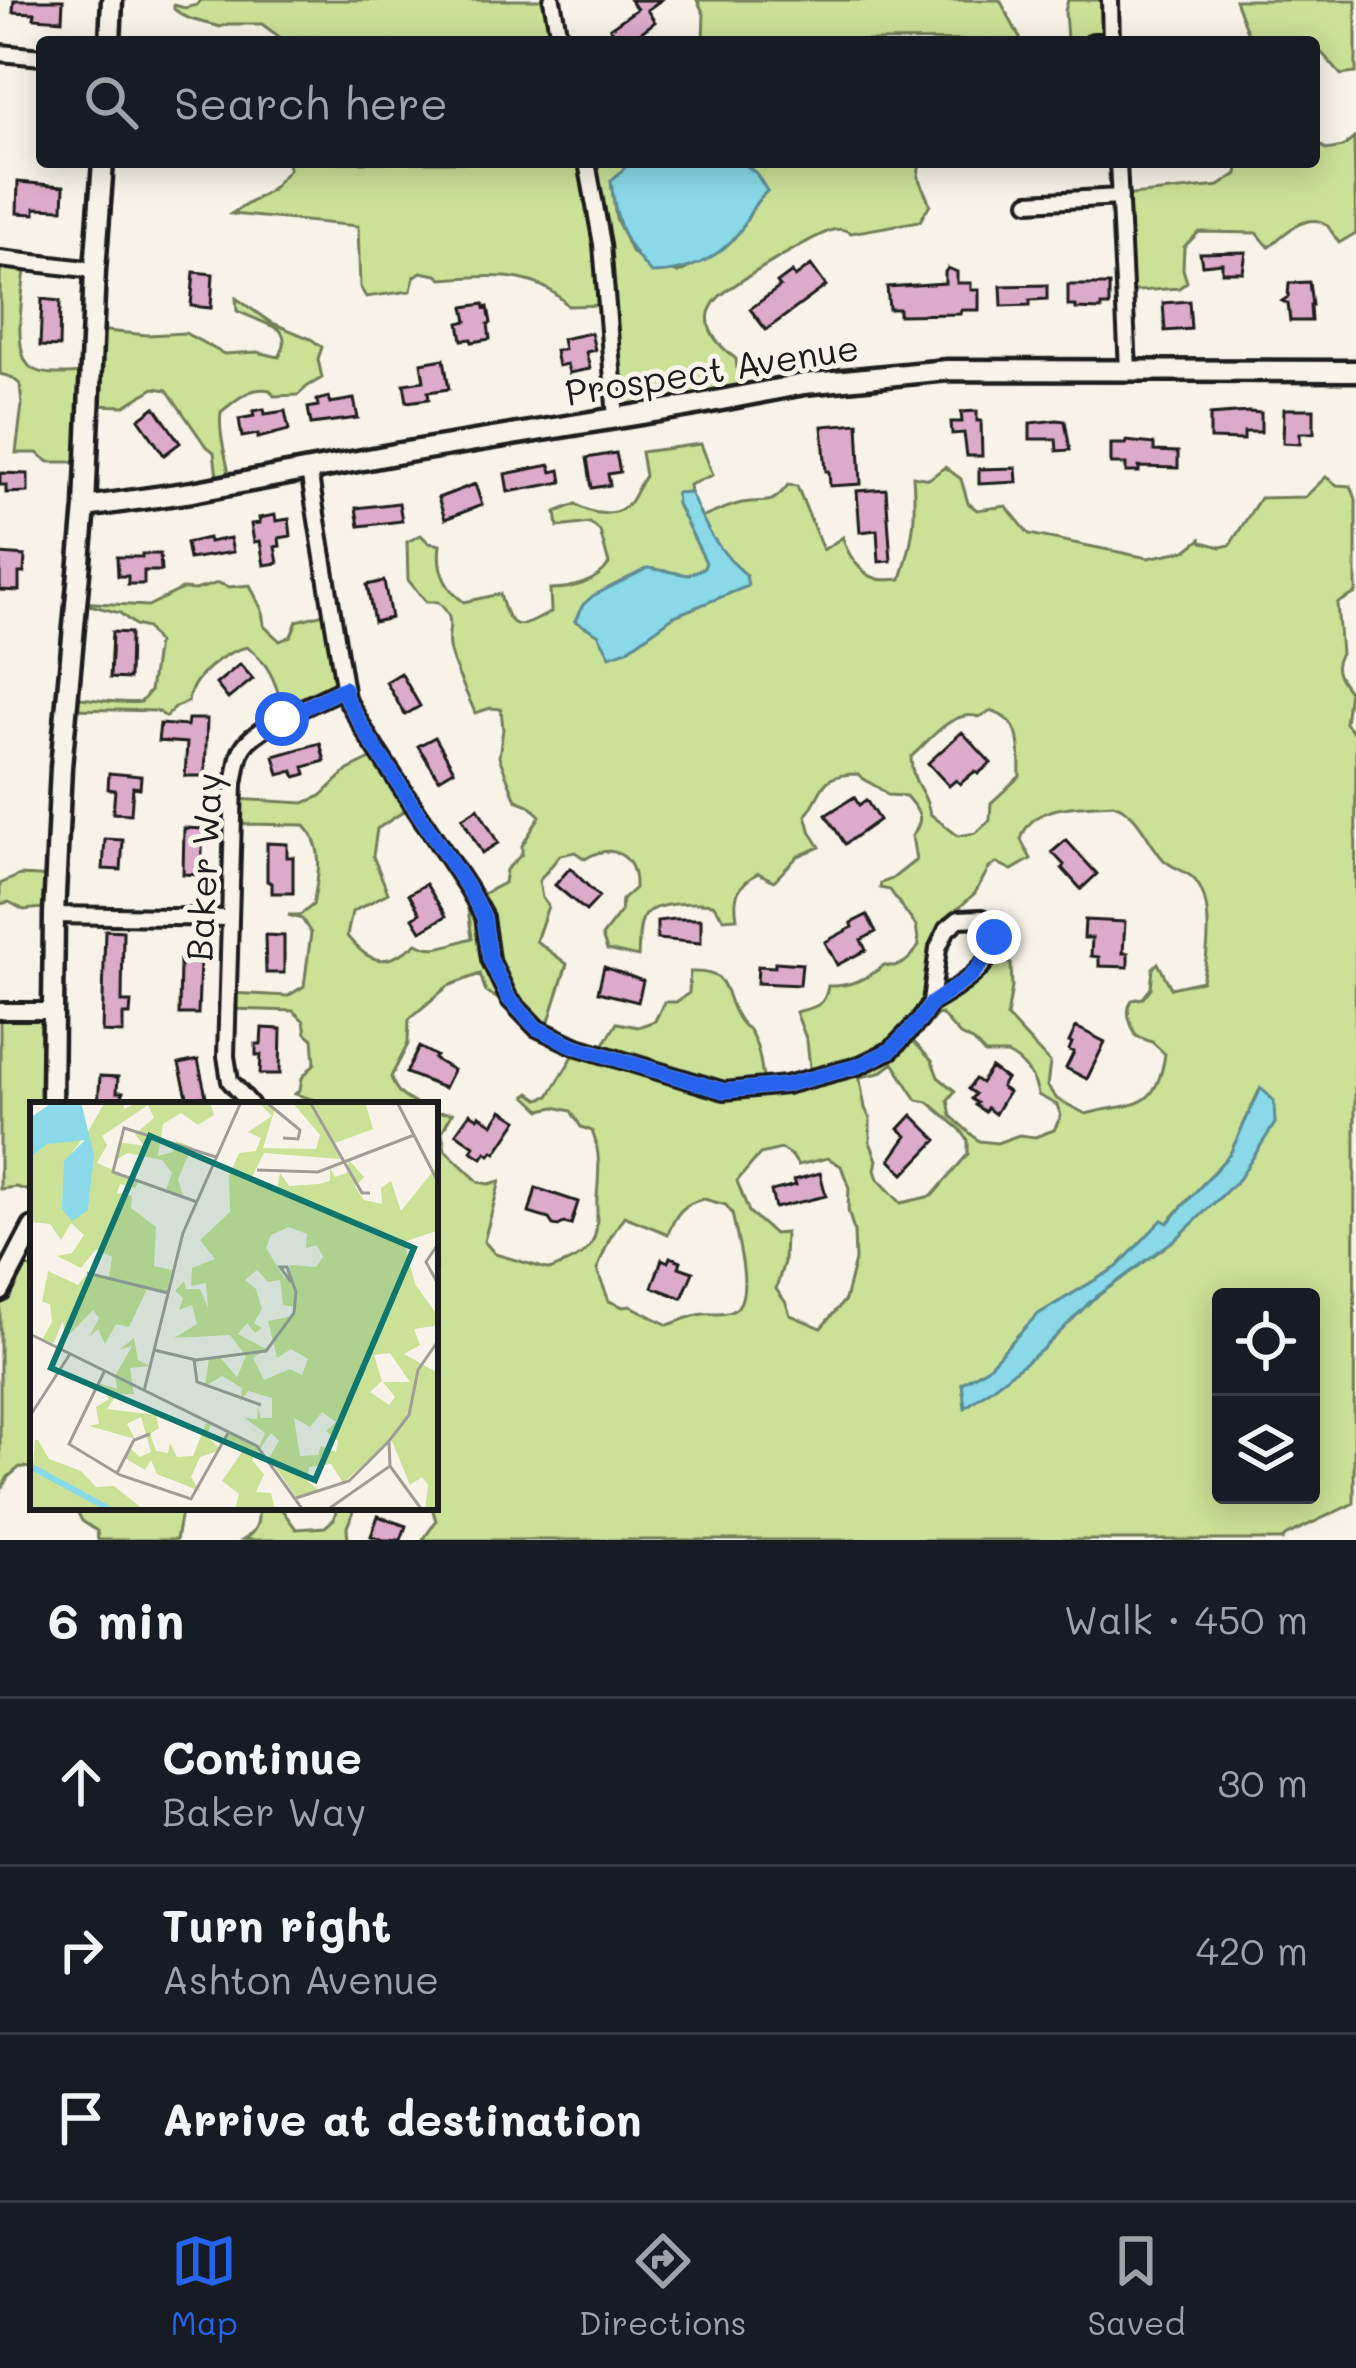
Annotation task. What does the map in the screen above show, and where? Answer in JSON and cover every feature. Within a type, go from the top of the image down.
[{"type":"street","points":[[110,36],[112,0]]},
{"type":"street","points":[[552,0],[559,36]]},
{"type":"street","points":[[1110,0],[1111,36]]},
{"type":"street","points":[[0,53],[36,56]]},
{"type":"street","points":[[52,1102],[61,767],[85,507],[103,168]]},
{"type":"street","points":[[587,168],[602,244],[616,418]]},
{"type":"street","points":[[1118,168],[1128,370]]},
{"type":"street","points":[[1029,202],[1120,197]]},
{"type":"street","points":[[0,259],[95,270]]},
{"type":"street","name":"Prospect Avenue","points":[[85,507],[804,384],[947,370],[1356,371]]},
{"type":"street","points":[[310,471],[346,698],[469,890],[484,917],[490,959],[509,999],[537,1028],[574,1046],[724,1091],[786,1085],[858,1066],[891,1050],[931,1004],[969,978],[992,952],[994,937],[982,918],[959,919],[947,929],[938,948],[931,1004]]},
{"type":"street","name":"Baker Way","points":[[248,1102],[230,1081],[226,1056],[234,783],[241,750],[282,719],[344,688]]},
{"type":"street","points":[[54,916],[230,918]]},
{"type":"street","points":[[0,1011],[53,1011]]},
{"type":"street","points":[[0,1291],[30,1234]]},
{"type":"green space","points":[[200,0],[542,0],[555,36],[278,36],[262,24],[220,27],[174,9],[174,5],[197,5]]},
{"type":"green space","points":[[697,0],[1000,0],[1019,36],[703,36],[704,14]]},
{"type":"green space","points":[[1068,0],[1110,0],[1111,36],[1067,36]]},
{"type":"green space","points":[[1235,0],[1356,0],[1356,73],[1341,75],[1320,53],[1320,36],[1249,36]]},
{"type":"green space","points":[[1354,138],[1356,233],[1339,243],[1327,225],[1303,222],[1269,247],[1257,233],[1199,232],[1184,247],[1187,282],[1179,288],[1126,292],[1121,196],[1219,186],[1237,174],[1238,168],[1320,168],[1320,144],[1326,150],[1343,147]]},
{"type":"green space","points":[[625,168],[611,181],[616,218],[632,253],[678,273],[731,240],[767,191],[747,168],[919,168],[918,177],[930,204],[920,221],[824,233],[717,298],[709,313],[710,327],[736,359],[740,394],[623,416],[606,305],[568,306],[542,286],[510,278],[442,279],[421,272],[414,277],[411,291],[366,297],[360,287],[358,226],[231,214],[272,189],[289,169]]},
{"type":"green space","points":[[0,258],[26,262],[20,338],[27,363],[35,370],[91,373],[96,330],[185,333],[224,354],[257,352],[279,357],[282,332],[237,311],[236,298],[270,322],[322,347],[318,359],[322,378],[298,395],[274,396],[263,389],[250,392],[221,412],[230,480],[218,485],[214,452],[167,390],[154,388],[125,406],[92,405],[85,462],[49,462],[37,453],[16,453],[22,405],[20,384],[0,374]]},
{"type":"green space","points":[[701,444],[713,475],[689,485],[690,492],[677,493],[677,504],[706,562],[704,568],[688,575],[648,568],[593,596],[575,621],[627,650],[674,616],[747,586],[746,575],[720,549],[701,518],[737,504],[772,500],[788,485],[797,486],[823,550],[843,537],[860,568],[880,580],[901,579],[914,516],[913,476],[929,479],[945,467],[961,479],[968,503],[977,510],[1006,506],[1029,534],[1148,558],[1187,550],[1201,539],[1221,547],[1230,545],[1260,498],[1305,497],[1326,477],[1337,485],[1351,486],[1356,499],[1356,593],[1337,603],[1341,654],[1336,669],[1349,691],[1345,723],[1356,735],[1354,1503],[1282,1540],[423,1540],[436,1521],[433,1510],[438,1510],[438,1112],[452,1113],[442,1132],[445,1150],[479,1182],[500,1181],[484,1241],[495,1254],[550,1270],[582,1255],[593,1240],[598,1155],[592,1131],[581,1127],[571,1111],[541,1110],[526,1096],[549,1096],[578,1048],[599,1052],[617,1023],[638,1027],[655,1021],[664,1002],[676,1002],[689,993],[690,972],[704,972],[720,980],[752,1035],[764,1083],[811,1075],[807,1041],[796,1012],[822,1002],[828,986],[858,981],[884,965],[900,964],[919,946],[916,926],[890,890],[880,888],[916,860],[912,836],[919,815],[906,796],[887,795],[858,774],[845,775],[824,785],[806,815],[820,847],[798,856],[774,881],[758,873],[746,882],[738,891],[737,918],[724,919],[713,904],[706,903],[649,911],[641,925],[638,957],[607,950],[602,936],[620,913],[622,900],[635,888],[627,860],[613,852],[585,859],[575,852],[560,855],[539,881],[548,906],[536,941],[567,964],[549,1021],[544,1025],[486,992],[480,974],[448,986],[409,1019],[408,1044],[391,1077],[401,1094],[413,1102],[317,1102],[295,1094],[315,1063],[313,1039],[304,1021],[293,1011],[230,1009],[230,993],[288,996],[304,986],[311,933],[302,919],[288,915],[300,915],[313,905],[319,863],[315,843],[304,825],[235,824],[236,799],[304,803],[321,796],[348,770],[379,755],[412,806],[377,829],[373,856],[388,893],[352,912],[347,936],[364,953],[380,960],[417,943],[437,948],[472,938],[467,902],[504,883],[506,870],[522,854],[540,816],[516,800],[499,757],[501,709],[475,713],[450,654],[448,614],[438,602],[426,602],[408,580],[407,542],[421,535],[440,545],[443,577],[451,590],[464,602],[500,594],[512,622],[523,624],[551,612],[550,589],[584,583],[609,564],[600,531],[590,523],[558,527],[556,512],[576,504],[603,514],[630,502],[645,476],[641,452]],"holes":[[[991,711],[1014,729],[1020,776],[991,803],[990,820],[976,833],[958,836],[930,814],[911,757],[960,717],[979,717]],[[1113,804],[1122,808],[1163,859],[1187,873],[1201,889],[1208,928],[1206,957],[1202,981],[1171,988],[1158,963],[1151,988],[1130,1005],[1136,1036],[1165,1054],[1155,1087],[1139,1102],[1086,1114],[1057,1099],[1047,1086],[1050,1063],[1007,1017],[1011,964],[1000,959],[985,966],[957,994],[931,974],[935,946],[949,917],[975,893],[989,868],[997,863],[1012,870],[1031,859],[1021,840],[1035,819],[1058,809]],[[941,1014],[985,1054],[1007,1054],[1028,1071],[1038,1095],[1057,1105],[1061,1116],[1054,1130],[997,1143],[979,1141],[951,1116],[948,1100],[955,1091],[938,1077],[932,1061],[913,1041]],[[893,1063],[917,1100],[928,1102],[968,1140],[968,1154],[932,1196],[901,1203],[875,1170],[860,1077],[880,1073]],[[1260,1089],[1275,1123],[1239,1179],[1177,1238],[1092,1300],[1043,1348],[966,1407],[962,1383],[987,1368],[1037,1315],[1117,1267],[1162,1220],[1167,1223],[1230,1154]],[[781,1149],[798,1165],[828,1158],[841,1166],[849,1188],[855,1260],[845,1300],[821,1328],[790,1315],[776,1289],[784,1262],[785,1233],[774,1234],[749,1212],[737,1181],[760,1154]],[[704,1199],[726,1205],[732,1213],[744,1280],[740,1304],[733,1311],[668,1325],[631,1306],[609,1301],[597,1270],[624,1216],[668,1234],[690,1203]]]},
{"type":"green space","points":[[218,583],[250,585],[264,626],[280,641],[291,636],[297,621],[331,612],[345,687],[286,717],[268,669],[247,647],[210,667],[195,684],[188,702],[166,717],[157,711],[73,709],[69,697],[141,702],[150,691],[157,643],[147,628],[120,613],[78,602],[148,606],[182,589]]},
{"type":"green space","points":[[20,875],[55,877],[55,907],[24,910],[9,902],[0,904],[0,884]]},
{"type":"green space","points":[[48,1010],[52,1102],[30,1102],[30,1191],[0,1189],[0,1011]]},
{"type":"green space","points":[[15,1263],[30,1268],[30,1468],[20,1467],[0,1492],[0,1291]]},
{"type":"green space","points":[[76,1510],[181,1510],[176,1540],[98,1540],[97,1531],[82,1521]]},
{"type":"green space","points":[[258,1510],[282,1510],[296,1529],[325,1527],[336,1510],[354,1510],[348,1540],[243,1540]]},
{"type":"water","points":[[625,168],[750,168],[767,191],[721,250],[676,271],[651,273],[627,242],[611,181]]},
{"type":"water","points":[[690,492],[713,537],[746,575],[748,586],[674,616],[627,650],[610,656],[598,634],[575,621],[593,596],[648,568],[688,575],[704,568],[706,562],[677,504],[676,493]]},
{"type":"water","points":[[1261,1088],[1274,1101],[1275,1123],[1239,1179],[1177,1238],[1092,1300],[1043,1349],[965,1408],[962,1383],[987,1368],[1037,1315],[1117,1267],[1162,1220],[1168,1223],[1230,1154]]},
{"type":"building","points":[[14,0],[63,0],[62,20],[13,12]]},
{"type":"building","points":[[630,0],[661,0],[647,10],[655,22],[636,36],[616,36],[610,28],[637,9]]},
{"type":"building","points":[[18,182],[64,186],[63,209],[17,213]]},
{"type":"building","points":[[1246,252],[1243,272],[1222,272],[1222,263],[1202,265],[1200,253]]},
{"type":"building","points":[[811,265],[826,286],[766,330],[750,309],[792,272],[795,277]]},
{"type":"building","points":[[948,268],[957,272],[957,283],[971,283],[971,290],[979,290],[979,310],[899,315],[899,309],[889,309],[887,287],[945,283]]},
{"type":"building","points":[[194,272],[213,274],[211,308],[191,306]]},
{"type":"building","points":[[1309,282],[1311,321],[1290,321],[1288,304],[1282,301],[1288,297],[1289,283]]},
{"type":"building","points":[[1047,285],[1047,299],[1002,306],[1001,286]]},
{"type":"building","points":[[1068,285],[1109,285],[1109,306],[1101,310],[1068,306]]},
{"type":"building","points":[[42,299],[60,301],[59,347],[40,346]]},
{"type":"building","points":[[1189,301],[1191,329],[1165,331],[1163,303]]},
{"type":"building","points":[[484,304],[491,323],[490,339],[462,340],[459,323],[467,321],[464,307]]},
{"type":"building","points":[[591,333],[595,350],[586,352],[590,369],[569,373],[567,364],[558,366],[555,351],[564,349],[562,339]]},
{"type":"building","points":[[444,359],[449,389],[428,392],[429,399],[407,402],[404,384],[424,381],[421,363]]},
{"type":"building","points":[[329,397],[330,403],[354,399],[358,418],[311,424],[308,408]]},
{"type":"building","points":[[155,407],[180,443],[164,455],[139,419]]},
{"type":"building","points":[[264,409],[265,414],[285,411],[289,430],[242,437],[239,419]]},
{"type":"building","points":[[1284,409],[1314,409],[1314,433],[1300,433],[1300,444],[1283,443]]},
{"type":"building","points":[[977,411],[982,456],[967,456],[964,433],[952,434],[951,422],[962,422],[961,412]]},
{"type":"building","points":[[1261,413],[1261,432],[1244,432],[1244,440],[1210,439],[1210,415]]},
{"type":"building","points":[[1065,421],[1070,450],[1057,451],[1056,439],[1030,439],[1030,423]]},
{"type":"building","points":[[858,423],[861,484],[830,486],[822,426]]},
{"type":"building","points":[[1111,444],[1154,444],[1154,451],[1178,452],[1178,468],[1139,467],[1139,472],[1126,472],[1126,464],[1111,464]]},
{"type":"building","points":[[616,453],[620,472],[608,474],[610,485],[592,488],[587,458]]},
{"type":"building","points":[[550,465],[552,472],[560,470],[562,482],[508,492],[505,474]]},
{"type":"building","points":[[1016,468],[1017,482],[979,484],[979,469]]},
{"type":"building","points":[[0,473],[28,474],[28,492],[6,493]]},
{"type":"building","points":[[475,484],[482,505],[445,519],[438,498]]},
{"type":"building","points":[[886,489],[891,561],[879,562],[877,530],[860,532],[857,491]]},
{"type":"building","points":[[399,503],[402,521],[359,526],[356,508]]},
{"type":"building","points":[[275,515],[276,521],[289,519],[291,536],[279,538],[280,546],[275,547],[278,563],[264,565],[251,524]]},
{"type":"building","points":[[208,538],[209,542],[230,538],[233,552],[189,559],[186,543]]},
{"type":"building","points":[[0,554],[25,556],[19,591],[0,590]]},
{"type":"building","points":[[160,554],[161,571],[144,571],[144,584],[128,584],[128,576],[118,576],[117,557]]},
{"type":"building","points":[[384,581],[391,618],[374,622],[367,585]]},
{"type":"building","points":[[112,632],[130,633],[129,679],[110,678]]},
{"type":"building","points":[[240,664],[253,679],[228,699],[216,684]]},
{"type":"building","points":[[401,673],[420,706],[405,715],[386,682]]},
{"type":"building","points":[[188,719],[207,719],[205,776],[185,776],[187,743],[158,741],[160,724],[187,726]]},
{"type":"building","points":[[962,732],[991,763],[949,786],[928,763]]},
{"type":"building","points":[[435,737],[454,770],[439,779],[418,746]]},
{"type":"building","points":[[320,743],[325,761],[304,767],[306,774],[279,775],[274,756]]},
{"type":"building","points":[[109,773],[141,776],[140,788],[133,787],[131,814],[113,813],[115,790],[108,789]]},
{"type":"building","points":[[854,797],[859,805],[866,800],[879,820],[845,844],[826,815]]},
{"type":"building","points":[[478,808],[498,843],[482,853],[462,818]]},
{"type":"building","points":[[184,828],[203,829],[201,875],[183,874]]},
{"type":"building","points":[[105,839],[123,840],[121,870],[103,869]]},
{"type":"building","points":[[1066,840],[1097,874],[1081,889],[1052,852]]},
{"type":"building","points":[[267,843],[287,844],[287,857],[293,857],[293,893],[272,893],[272,883],[267,881]]},
{"type":"building","points":[[570,868],[599,897],[586,911],[555,885]]},
{"type":"building","points":[[426,884],[446,916],[421,931],[413,918],[420,913],[409,894]]},
{"type":"building","points":[[867,915],[876,932],[861,940],[866,950],[837,965],[825,942]]},
{"type":"building","points":[[701,919],[701,943],[657,939],[657,921]]},
{"type":"building","points":[[1085,920],[1125,922],[1123,953],[1128,953],[1128,967],[1099,966],[1099,957],[1091,956],[1092,938],[1084,938]]},
{"type":"building","points":[[105,930],[123,931],[122,1002],[131,1002],[130,1015],[123,1015],[123,1033],[102,1032]]},
{"type":"building","points":[[265,935],[284,936],[284,973],[266,973]]},
{"type":"building","points":[[180,960],[200,960],[198,1014],[179,1014]]},
{"type":"building","points":[[775,962],[802,964],[800,985],[757,983],[758,966],[775,967]]},
{"type":"building","points":[[604,967],[643,981],[638,1002],[598,992]]},
{"type":"building","points":[[1076,1027],[1105,1042],[1087,1079],[1066,1068],[1074,1052],[1069,1042]]},
{"type":"building","points":[[262,1028],[281,1029],[280,1074],[260,1074],[256,1044],[261,1044]]},
{"type":"building","points":[[419,1047],[453,1070],[444,1088],[406,1073]]},
{"type":"building","points":[[198,1060],[206,1096],[188,1100],[179,1064]]},
{"type":"building","points":[[991,1068],[1006,1079],[1001,1087],[1008,1092],[995,1114],[975,1105],[971,1099],[975,1094],[968,1089],[975,1079],[981,1083]]},
{"type":"building","points":[[100,1076],[118,1077],[122,1102],[98,1102]]},
{"type":"building","points":[[502,1110],[518,1120],[496,1153],[486,1152],[482,1158],[456,1133],[470,1113],[493,1124]]},
{"type":"building","points":[[912,1115],[937,1140],[904,1174],[890,1160],[907,1136],[899,1129]]},
{"type":"building","points":[[820,1173],[826,1196],[775,1208],[771,1191]]},
{"type":"building","points":[[536,1188],[578,1202],[571,1225],[553,1225],[529,1213]]},
{"type":"building","points":[[670,1257],[693,1272],[682,1298],[652,1287],[662,1259],[668,1262]]},
{"type":"building","points":[[378,1516],[406,1526],[401,1540],[371,1536]]},
{"type":"route","points":[[282,719],[344,688],[370,740],[484,917],[490,959],[509,999],[537,1028],[586,1050],[724,1091],[786,1085],[858,1066],[891,1050],[931,1004],[985,963],[994,937]]}]
